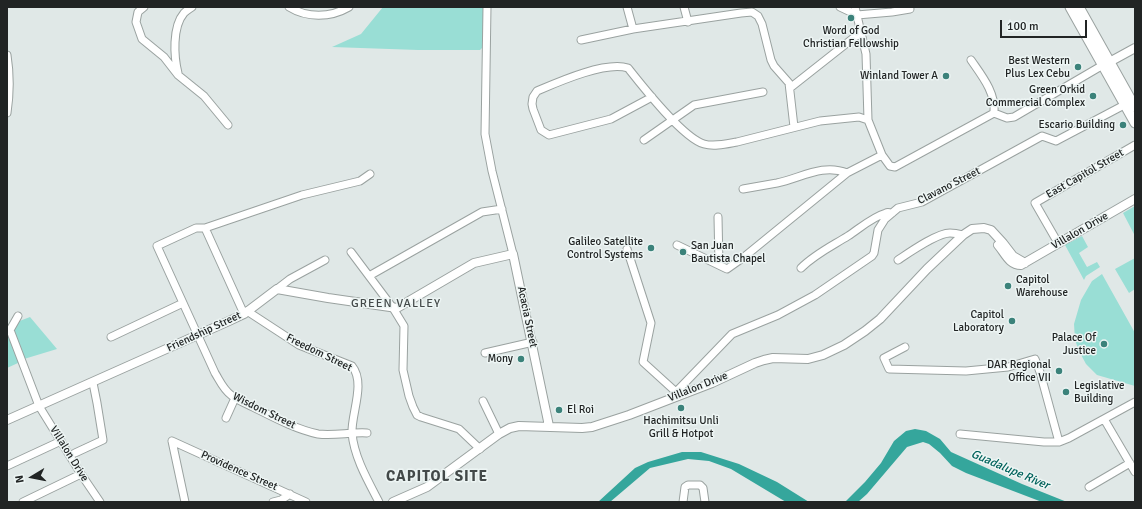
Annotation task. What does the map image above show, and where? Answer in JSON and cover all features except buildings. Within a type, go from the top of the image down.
[{"type":"main road","points":[[1070,7],[1132,103],[1135,123]]},
{"type":"main road","points":[[1078,7],[1106,64]]},
{"type":"street","points":[[144,7],[136,16],[138,31],[142,39],[164,57],[178,75],[204,96],[228,125]]},
{"type":"street","points":[[178,75],[175,60],[177,28],[183,14],[192,7]]},
{"type":"street","points":[[288,7],[305,14],[319,15],[334,14],[349,7]]},
{"type":"street","name":"Acacia Street","points":[[487,7],[485,134],[492,171],[499,194],[533,342],[550,426]]},
{"type":"street","points":[[627,7],[634,30]]},
{"type":"street","points":[[684,7],[688,22]]},
{"type":"street","points":[[840,7],[857,15],[910,9]]},
{"type":"street","points":[[855,7],[866,54],[868,120],[882,155],[890,166],[895,167],[994,113],[1007,118],[1014,117],[1135,48]]},
{"type":"street","points":[[581,40],[634,30],[752,12],[758,16],[762,24],[771,60],[774,66],[789,83],[794,128]]},
{"type":"street","points":[[790,88],[861,32]]},
{"type":"street","points":[[164,57],[175,45]]},
{"type":"street","points":[[7,55],[9,67],[7,112]]},
{"type":"street","points":[[971,60],[988,85],[995,108],[994,113]]},
{"type":"street","points":[[652,97],[611,119],[549,135],[541,130],[532,104],[537,91],[579,74],[618,66],[628,68],[673,120],[698,142],[712,145],[737,142],[820,121],[852,117],[860,117],[868,120]]},
{"type":"street","points":[[644,140],[694,105],[763,92]]},
{"type":"street","name":"Clavano Street","points":[[677,394],[732,334],[778,315],[815,295],[872,256],[874,253],[878,230],[898,208],[922,202],[1042,136],[1056,141],[1132,103]]},
{"type":"street","name":"East Capitol Street","points":[[1058,243],[1035,203],[1135,145]]},
{"type":"street","points":[[677,245],[726,268],[740,261],[847,173],[882,155]]},
{"type":"street","points":[[743,188],[777,183],[810,172],[829,169],[838,169],[847,173]]},
{"type":"street","points":[[245,312],[205,228],[302,194],[360,181],[370,174]]},
{"type":"street","name":"Villalon Drive","points":[[392,502],[427,487],[499,434],[510,428],[519,426],[592,427],[677,394],[712,383],[764,360],[773,358],[815,358],[844,345],[880,319],[927,269],[963,235],[972,230],[984,228],[990,230],[1013,256],[1024,263],[1135,199]]},
{"type":"street","points":[[369,276],[482,212],[502,209]]},
{"type":"street","points":[[801,268],[823,250],[837,243],[879,216],[887,212],[892,213]]},
{"type":"street","points":[[718,217],[719,265]]},
{"type":"street","name":"Wisdom Street","points":[[205,228],[196,228],[157,246],[215,373],[224,389],[235,398],[304,430],[318,434],[332,435],[352,432],[367,432]]},
{"type":"street","points":[[898,260],[921,245],[943,234],[951,232],[963,235]]},
{"type":"street","points":[[627,249],[651,323],[643,362],[677,394]]},
{"type":"street","points":[[351,252],[393,308],[404,326],[403,370],[408,396],[415,411],[421,417],[459,430],[480,449]]},
{"type":"street","points":[[277,289],[397,308],[402,307],[474,263],[513,254]]},
{"type":"street","points":[[277,289],[290,279],[325,260]]},
{"type":"street","name":"Friendship Street","points":[[7,420],[198,335],[245,312],[277,289]]},
{"type":"street","points":[[111,337],[183,303]]},
{"type":"street","name":"Freedom Street","points":[[245,312],[298,345],[352,366],[355,370],[358,376],[352,432],[359,464],[379,502]]},
{"type":"street","name":"Villalon Drive","points":[[18,316],[10,330],[39,406],[100,502]]},
{"type":"street","points":[[485,353],[533,342]]},
{"type":"street","points":[[904,346],[884,358],[889,369],[966,371],[1008,367],[1035,359],[1059,442]]},
{"type":"street","points":[[75,453],[102,440],[97,403],[92,383]]},
{"type":"street","points":[[226,418],[235,398]]},
{"type":"street","points":[[483,401],[499,434]]},
{"type":"street","points":[[960,434],[1030,441],[1059,442],[1135,402]]},
{"type":"street","points":[[1104,419],[1135,472]]},
{"type":"street","points":[[7,466],[61,440]]},
{"type":"street","name":"Providence Street","points":[[185,502],[172,441],[306,502]]},
{"type":"street","points":[[1089,487],[1130,463]]},
{"type":"street","points":[[23,502],[81,474]]},
{"type":"street","points":[[683,502],[685,487],[688,485],[700,485],[703,488],[705,502]]},
{"type":"street","points":[[273,502],[282,500],[290,494]]},
{"type":"shaded area","points":[[383,7],[483,7],[483,47],[480,50],[418,50],[332,47],[361,34]]},
{"type":"shaded area","points":[[1135,206],[1135,236],[1123,213]]},
{"type":"shaded area","points":[[1082,236],[1088,247],[1079,253],[1087,267],[1097,262],[1100,267],[1086,276],[1084,280],[1065,245]]},
{"type":"shaded area","points":[[1135,258],[1135,289],[1129,293],[1115,269]]},
{"type":"shaded area","points":[[1102,274],[1135,333],[1135,386],[1097,375],[1086,364],[1075,340],[1074,324],[1081,300],[1092,281]]},
{"type":"shaded area","points":[[30,317],[57,349],[24,359],[14,330],[17,322]]},
{"type":"shaded area","points":[[7,330],[18,363],[7,368]]},
{"type":"shaded area","points":[[915,429],[926,431],[940,439],[951,452],[1022,484],[1067,502],[1042,502],[966,473],[952,466],[940,453],[929,444],[923,442],[907,447],[867,494],[858,502],[845,502],[881,463],[894,441],[906,431]]},
{"type":"shaded area","points":[[682,452],[701,452],[739,464],[777,482],[809,502],[786,502],[731,469],[709,461],[688,459],[650,468],[610,502],[598,502],[635,468],[648,462]]},
{"type":"place","name":"Word of God Christian Fellowship","points":[[851,18]]},
{"type":"place","name":"Best Western Plus Lex Cebu","points":[[1078,67]]},
{"type":"place","name":"Winland Tower A","points":[[946,76]]},
{"type":"place","name":"Green Orkid Commercial Complex","points":[[1093,96]]},
{"type":"place","name":"Escario Building","points":[[1123,125]]},
{"type":"place","name":"Galileo Satellite Control Systems","points":[[651,248]]},
{"type":"place","name":"San Juan Bautista Chapel","points":[[683,252]]},
{"type":"place","name":"Capitol Warehouse","points":[[1008,286]]},
{"type":"place","name":"Capitol Laboratory","points":[[1012,321]]},
{"type":"place","name":"Palace Of Justice","points":[[1104,344]]},
{"type":"place","name":"Mony","points":[[521,359]]},
{"type":"place","name":"DAR Regional Office VII","points":[[1059,371]]},
{"type":"place","name":"Legislative Building","points":[[1066,392]]},
{"type":"place","name":"Hachimitsu Unli Grill & Hotpot","points":[[681,408]]},
{"type":"place","name":"El Roi","points":[[559,410]]},
{"type":"district","name":"GREEN VALLEY","points":[[396,304]]},
{"type":"district","name":"CAPITOL SITE","points":[[437,477]]},
{"type":"water label","name":"Guadalupe River","points":[[1010,470]]}]
